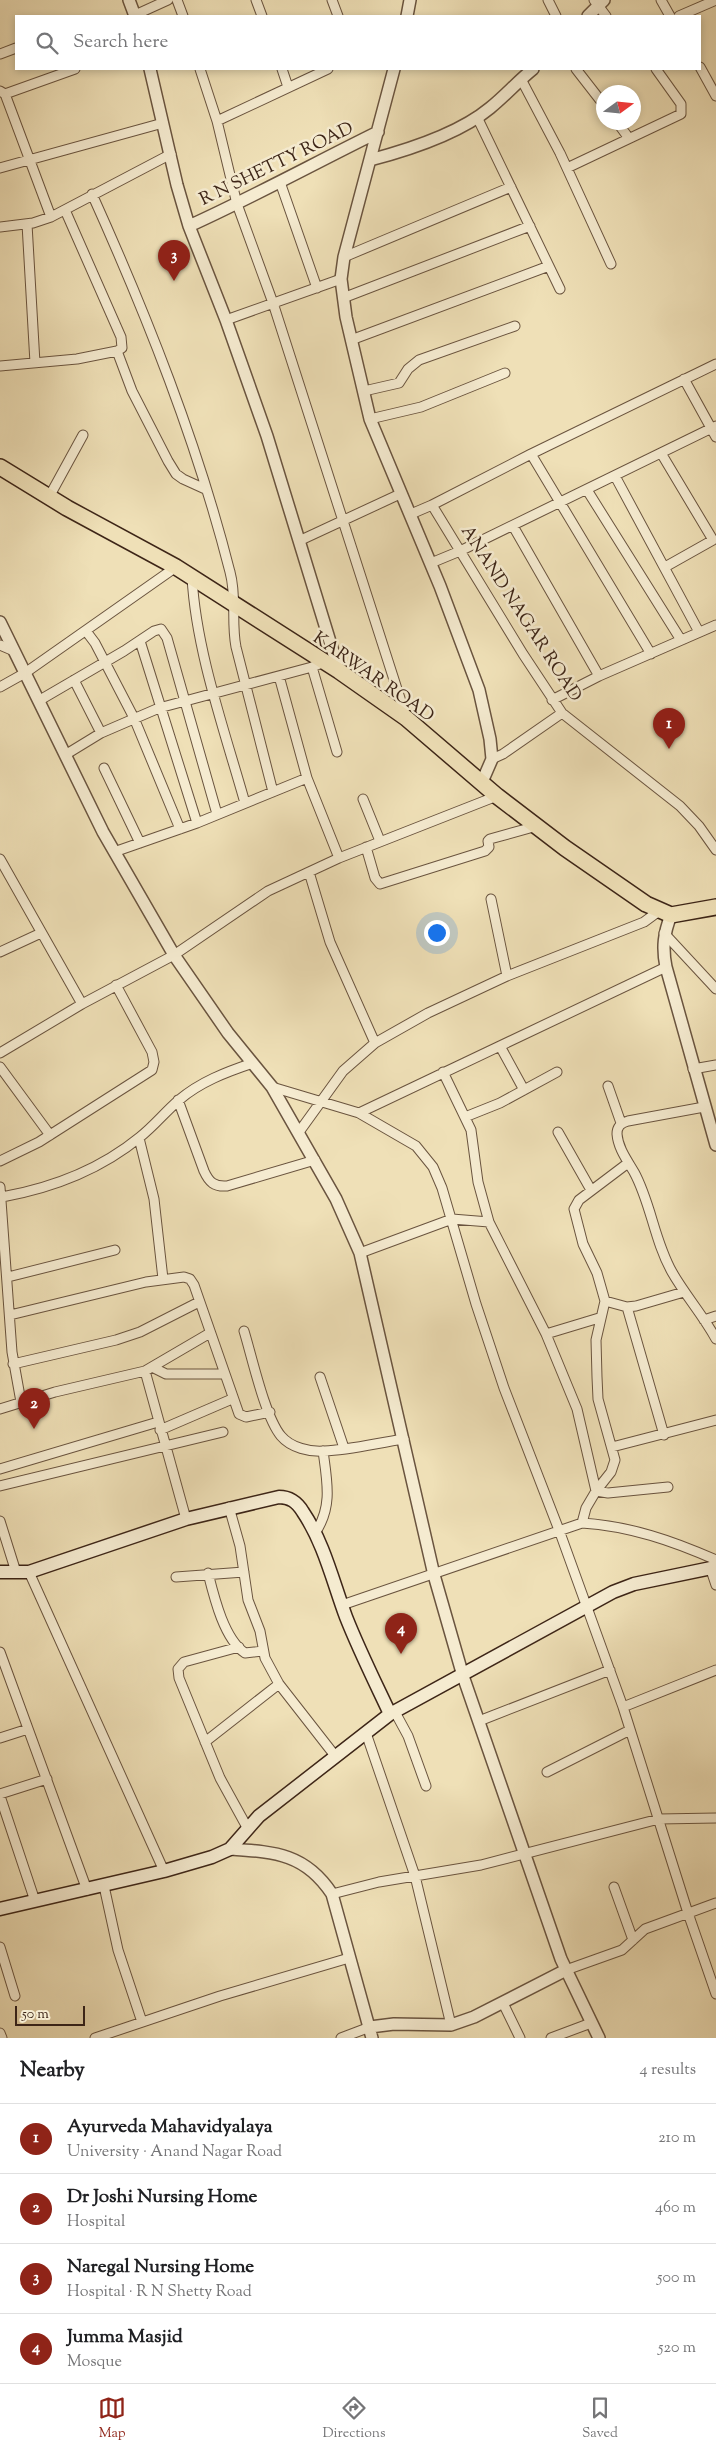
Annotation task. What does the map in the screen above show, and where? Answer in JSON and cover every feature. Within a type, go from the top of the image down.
[{"type":"highway","name":"KARWAR ROAD","points":[[0,467],[49,497],[176,567],[235,604],[318,664],[340,671],[406,718],[497,796],[537,826],[623,890],[665,913]]},
{"type":"highway","points":[[665,913],[716,907]]},
{"type":"main road","points":[[0,1572],[22,1572],[186,1519],[229,1507],[287,1497],[296,1502],[315,1533],[356,1643],[393,1713]]},
{"type":"main road","points":[[0,1908],[87,1890],[164,1871],[212,1857],[230,1849],[259,1816],[393,1713],[613,1592],[634,1584],[714,1565]]},
{"type":"street","points":[[128,0],[135,15]]},
{"type":"street","points":[[137,15],[168,0]]},
{"type":"street","points":[[177,0],[183,15]]},
{"type":"street","points":[[256,0],[262,15]]},
{"type":"street","points":[[332,0],[338,15]]},
{"type":"street","points":[[407,15],[410,0]]},
{"type":"street","points":[[548,0],[556,15]]},
{"type":"street","points":[[661,0],[669,15]]},
{"type":"street","points":[[681,15],[716,0]]},
{"type":"street","points":[[589,15],[598,2],[605,15]]},
{"type":"street","points":[[0,54],[15,48]]},
{"type":"street","points":[[51,217],[3,92],[72,70]]},
{"type":"street","points":[[150,70],[189,226],[226,320],[300,540],[340,671]]},
{"type":"street","points":[[200,70],[217,121],[237,204],[273,303],[406,718]]},
{"type":"street","points":[[282,70],[288,87]]},
{"type":"street","points":[[217,121],[326,70]]},
{"type":"street","points":[[394,70],[344,257],[341,279],[343,298],[370,419],[400,494],[411,514],[431,563],[478,690],[490,739],[492,759],[482,782]]},
{"type":"street","points":[[370,160],[418,147],[477,117],[489,109],[532,70]]},
{"type":"street","points":[[577,70],[596,95]]},
{"type":"street","points":[[566,168],[681,114],[681,104],[657,70]]},
{"type":"street","points":[[701,70],[716,96]]},
{"type":"street","points":[[521,79],[566,168],[611,264]]},
{"type":"street","points":[[477,117],[560,289]]},
{"type":"street","points":[[0,168],[163,123]]},
{"type":"street","points":[[622,130],[628,138]]},
{"type":"street","name":"R N SHETTY ROAD","points":[[189,226],[237,204],[378,132]]},
{"type":"street","points":[[0,227],[27,224],[51,217],[171,154]]},
{"type":"street","points":[[280,182],[317,288]]},
{"type":"street","points":[[344,257],[511,186]]},
{"type":"street","points":[[92,194],[121,258],[164,366],[231,573],[235,604],[232,627],[273,792]]},
{"type":"street","points":[[0,366],[77,359],[117,351],[122,348],[121,338],[64,210]]},
{"type":"street","points":[[27,224],[35,363]]},
{"type":"street","points":[[343,298],[530,226]]},
{"type":"street","points":[[351,340],[549,266]]},
{"type":"street","points":[[226,320],[341,279]]},
{"type":"street","points":[[364,391],[399,383],[408,369],[419,360],[515,326]]},
{"type":"street","points":[[117,351],[132,391],[176,474],[205,489]]},
{"type":"street","points":[[411,514],[716,364]]},
{"type":"street","points":[[370,419],[421,407],[505,373]]},
{"type":"street","points":[[431,563],[513,526],[661,453],[714,430],[684,379]]},
{"type":"street","points":[[49,497],[83,435]]},
{"type":"street","points":[[661,453],[715,539],[665,567]]},
{"type":"street","points":[[531,454],[651,654]]},
{"type":"street","points":[[615,476],[699,632]]},
{"type":"street","points":[[587,490],[681,640]]},
{"type":"street","points":[[300,540],[400,494]]},
{"type":"street","name":"ANAND NAGAR ROAD","points":[[432,505],[552,700],[562,713],[680,806],[699,826],[716,850]]},
{"type":"street","points":[[513,526],[599,676]]},
{"type":"street","points":[[0,687],[26,673],[176,567]]},
{"type":"street","points":[[192,577],[193,602],[213,692],[245,803]]},
{"type":"street","points":[[0,622],[114,852],[174,955],[228,1033],[272,1087],[336,1199],[360,1253],[434,1574],[463,1676],[566,1970],[599,2038]]},
{"type":"street","points":[[552,700],[599,676],[716,625]]},
{"type":"street","points":[[40,700],[157,629],[164,631],[217,814]]},
{"type":"street","points":[[86,630],[134,718],[180,829]]},
{"type":"street","points":[[140,641],[159,708],[197,823]]},
{"type":"street","points":[[0,645],[14,651]]},
{"type":"street","points":[[65,755],[101,734],[159,708],[318,664],[337,752]]},
{"type":"street","points":[[279,676],[307,778],[339,858]]},
{"type":"street","points":[[74,680],[101,734]]},
{"type":"street","points":[[492,759],[503,754],[562,713]]},
{"type":"street","points":[[104,768],[140,843]]},
{"type":"street","points":[[114,852],[197,823],[307,778]]},
{"type":"street","points":[[0,1053],[82,1004],[174,955],[268,892],[339,858],[497,796]]},
{"type":"street","points":[[364,799],[380,841]]},
{"type":"street","points":[[366,847],[375,878],[380,884],[485,851],[489,847],[490,839],[537,826]]},
{"type":"street","points":[[0,859],[82,1004]]},
{"type":"street","points":[[309,872],[330,942],[375,1043]]},
{"type":"street","points":[[491,898],[508,976]]},
{"type":"street","points":[[299,1132],[343,1071],[375,1043],[428,1013],[508,976],[665,913],[663,951],[666,967],[693,1069],[716,1145]]},
{"type":"street","points":[[0,952],[41,933]]},
{"type":"street","points":[[664,933],[716,989]]},
{"type":"street","points":[[359,1113],[666,967]]},
{"type":"street","points":[[0,1161],[50,1135],[152,1070],[154,1062],[152,1052],[116,985]]},
{"type":"street","points":[[500,1046],[524,1090]]},
{"type":"street","points":[[2,1196],[32,1191],[79,1174],[107,1159],[139,1138],[178,1100],[198,1086],[253,1063]]},
{"type":"street","points":[[693,1069],[716,1065]]},
{"type":"street","points":[[0,1067],[50,1135]]},
{"type":"street","points":[[443,1072],[471,1130],[478,1182],[489,1222],[546,1334],[577,1410],[596,1491]]},
{"type":"street","points":[[465,1117],[500,1103],[557,1072]]},
{"type":"street","points":[[608,1086],[621,1123]]},
{"type":"street","points":[[272,1087],[359,1113],[416,1146],[424,1153],[433,1167],[452,1218],[476,1304],[504,1388],[559,1530],[623,1707],[688,1913],[716,1994]]},
{"type":"street","points":[[178,1100],[204,1171],[209,1182],[215,1186],[227,1186],[315,1160]]},
{"type":"street","points":[[704,1107],[621,1123],[617,1128],[617,1137],[646,1197],[656,1236],[671,1270],[716,1339]]},
{"type":"street","points":[[558,1132],[591,1190]]},
{"type":"street","points":[[139,1138],[154,1199],[162,1279]]},
{"type":"street","points":[[582,1523],[586,1508],[611,1472],[614,1460],[598,1399],[596,1340],[605,1301],[597,1273],[583,1244],[574,1209],[579,1200],[628,1163]]},
{"type":"street","points":[[0,1186],[14,1364],[21,1402]]},
{"type":"street","points":[[360,1253],[452,1218],[489,1222]]},
{"type":"street","points":[[8,1277],[116,1250]]},
{"type":"street","points":[[10,1315],[162,1279],[180,1277],[190,1279],[194,1284],[232,1399],[242,1416],[270,1412]]},
{"type":"street","points":[[605,1301],[627,1307],[684,1292]]},
{"type":"street","points":[[14,1364],[116,1340],[140,1332],[200,1302]]},
{"type":"street","points":[[627,1307],[664,1435]]},
{"type":"street","points":[[704,1320],[716,1316]]},
{"type":"street","points":[[546,1334],[600,1318]]},
{"type":"street","points":[[244,1331],[270,1412],[281,1436],[289,1443],[302,1449],[323,1451],[404,1440]]},
{"type":"street","points":[[0,1409],[149,1369],[210,1333]]},
{"type":"street","points":[[149,1369],[166,1374],[224,1374]]},
{"type":"street","points":[[149,1369],[159,1426],[186,1519]]},
{"type":"street","points":[[320,1377],[344,1448]]},
{"type":"street","points":[[0,1469],[159,1426],[232,1399]]},
{"type":"street","points":[[612,1448],[716,1420]]},
{"type":"street","points":[[0,1486],[223,1432]]},
{"type":"street","points":[[315,1533],[322,1523],[328,1502],[323,1451]]},
{"type":"street","points":[[596,1491],[608,1493],[668,1487]]},
{"type":"street","points":[[229,1507],[244,1572],[248,1600],[260,1631],[263,1651],[279,1684],[336,1756]]},
{"type":"street","points":[[342,1605],[582,1523],[623,1527],[644,1532],[714,1565],[716,1585]]},
{"type":"street","points":[[1,1526],[164,1871]]},
{"type":"street","points":[[176,1577],[208,1573],[244,1572]]},
{"type":"street","points":[[208,1573],[218,1611],[238,1647],[245,1653],[263,1651]]},
{"type":"street","points":[[238,1647],[184,1662],[178,1669],[179,1678],[204,1742],[220,1778],[248,1829]]},
{"type":"street","points":[[0,1652],[87,1890]]},
{"type":"street","points":[[479,1720],[610,1670]]},
{"type":"street","points":[[623,1707],[716,1670]]},
{"type":"street","points":[[204,1742],[279,1684]]},
{"type":"street","points":[[393,1713],[408,1736],[426,1786]]},
{"type":"street","points":[[0,1738],[28,1729]]},
{"type":"street","points":[[547,1772],[630,1730]]},
{"type":"street","points":[[366,1733],[415,1876],[451,2025]]},
{"type":"street","points":[[35,1901],[0,1795],[46,1780]]},
{"type":"street","points":[[332,1894],[415,1876],[481,1865],[659,1820],[716,1818]]},
{"type":"street","points":[[230,1849],[278,1854],[295,1859],[322,1879],[332,1894],[371,2032]]},
{"type":"street","points":[[104,1886],[118,1950],[142,2022]]},
{"type":"street","points":[[614,1887],[633,1940]]},
{"type":"street","points":[[341,2038],[371,2032],[394,2024],[451,2025],[474,2017],[566,1970],[622,1950],[645,1929],[716,1903]]},
{"type":"street","points":[[0,1947],[15,1996]]},
{"type":"street","points":[[96,2038],[220,1996],[349,1958]]},
{"type":"street","points":[[503,2003],[520,2038]]},
{"type":"street","points":[[554,2037],[591,2024]]},
{"type":"street","points":[[125,2028],[129,2038]]},
{"type":"street","points":[[0,2033],[2,2038]]},
{"type":"place","name":"Naregal Nursing Home","points":[[174,281]]},
{"type":"place","name":"Ayurveda Mahavidyalaya","points":[[669,749]]},
{"type":"place","name":"Dr Joshi Nursing Home","points":[[34,1429]]},
{"type":"place","name":"Jumma Masjid","points":[[401,1654]]}]
